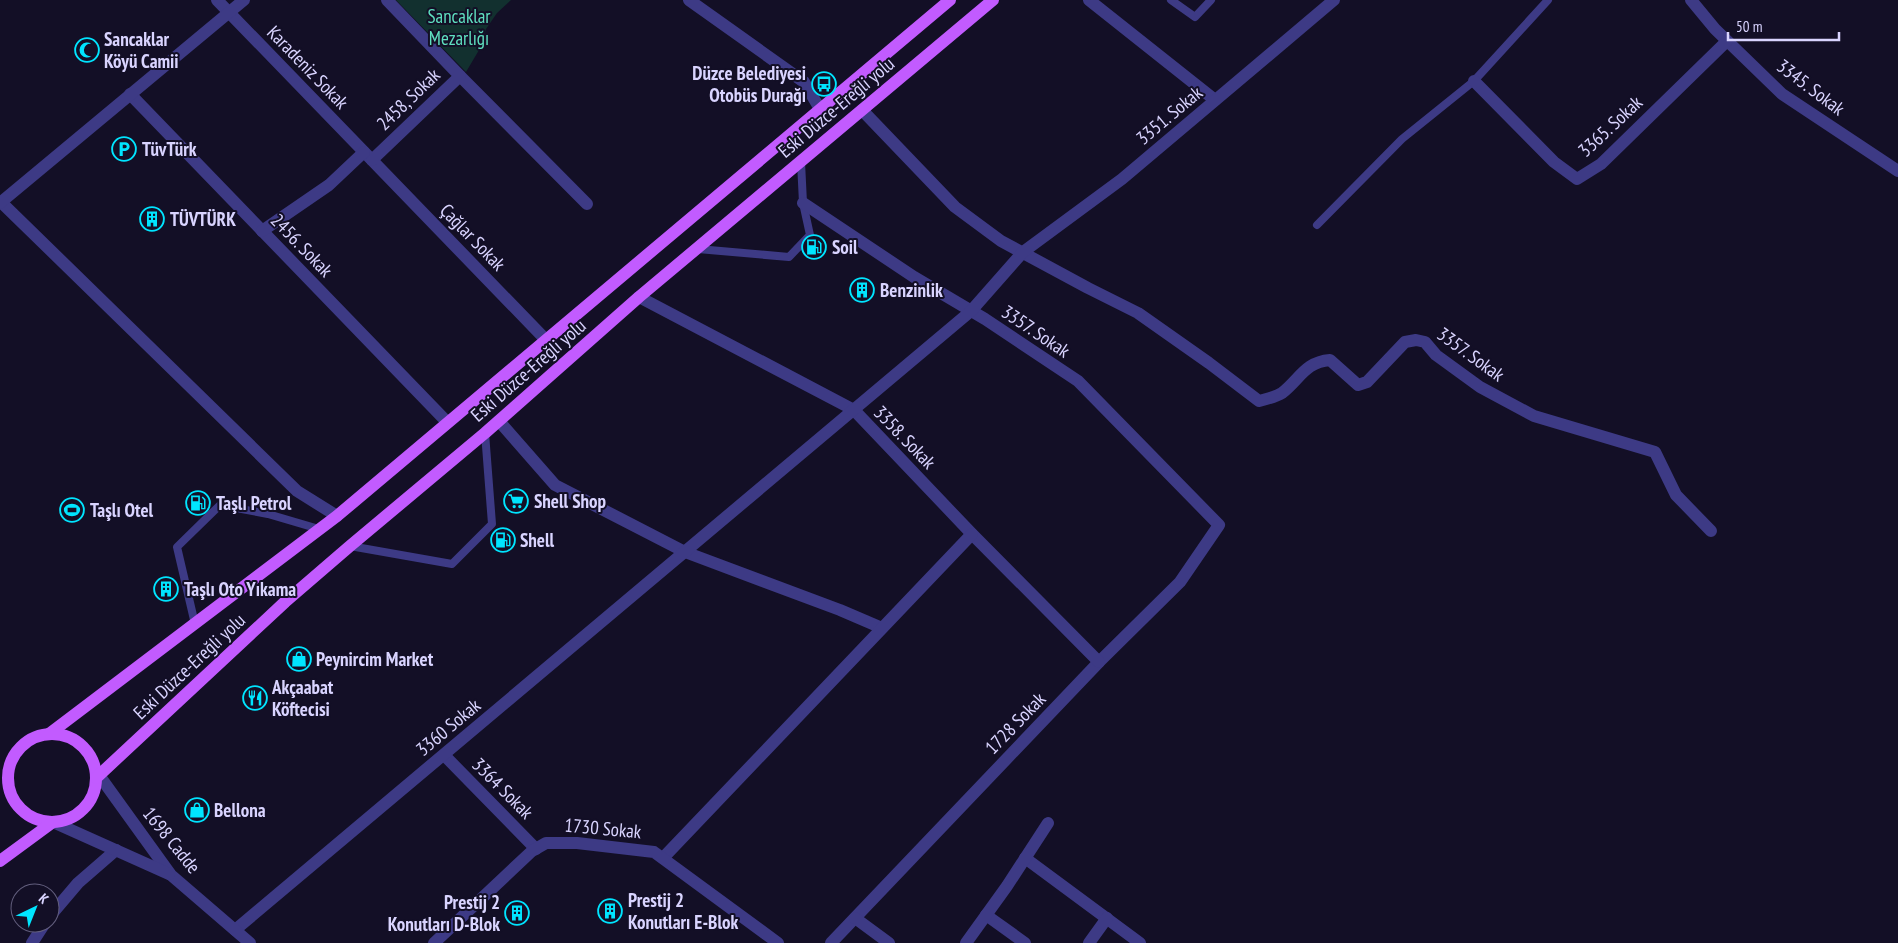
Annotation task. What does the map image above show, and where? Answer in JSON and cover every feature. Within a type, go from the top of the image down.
[{"type":"main road","name":"Eski Düzce-Ereğli yolu","points":[[49,734],[337,516],[950,0]]},
{"type":"main road","name":"Eski Düzce-Ereğli yolu","points":[[97,774],[285,602],[499,421],[639,297],[993,0]]},
{"type":"main road","points":[[56,734],[70,737],[91,756],[97,774],[96,786],[91,800],[81,812],[68,820],[53,822],[38,820],[24,813],[14,801],[9,788],[8,774],[18,749],[29,740],[42,735],[56,734]]},
{"type":"main road","points":[[0,775],[10,766]]},
{"type":"main road","points":[[0,861],[53,822]]},
{"type":"street","name":"Karadeniz Sokak","points":[[217,0],[368,156]]},
{"type":"street","points":[[244,0],[1,202],[297,491],[337,516]]},
{"type":"street","name":"2458, Sokak","points":[[262,230],[368,156],[460,76],[387,0]]},
{"type":"street","points":[[688,0],[804,82],[820,108]]},
{"type":"street","points":[[1090,0],[1215,100]]},
{"type":"street","name":"3351. Sokak","points":[[854,410],[971,311],[1023,252],[1122,179],[1334,0]]},
{"type":"street","name":"3345. Sokak","points":[[1691,0],[1727,41],[1782,94],[1898,172]]},
{"type":"street","name":"3365. Sokak","points":[[1474,80],[1554,162],[1577,179],[1601,164],[1727,41]]},
{"type":"street","points":[[460,76],[586,204]]},
{"type":"street","name":"2456. Sokak","points":[[130,94],[447,422]]},
{"type":"street","points":[[862,110],[955,207],[1001,241],[1023,252]]},
{"type":"street","name":"Çağlar Sokak","points":[[368,156],[546,340]]},
{"type":"street","name":"3357. Sokak","points":[[803,203],[914,277],[971,311],[1078,381],[1219,525]]},
{"type":"street","name":"3357. Sokak","points":[[1023,252],[1088,288],[1138,312],[1259,401],[1280,394],[1309,366],[1321,361],[1330,360],[1358,385],[1366,382],[1405,342],[1416,340],[1425,342],[1436,355],[1480,387],[1534,416],[1656,452],[1676,495],[1710,531]]},
{"type":"street","name":"3358. Sokak","points":[[639,297],[854,410],[972,534],[1100,662]]},
{"type":"street","name":"3360 Sokak","points":[[235,930],[854,410]]},
{"type":"street","points":[[499,421],[555,485],[685,552],[840,610],[882,628]]},
{"type":"street","name":"1728 Sokak","points":[[831,943],[1100,662],[1180,582],[1219,525]]},
{"type":"street","points":[[663,858],[972,534]]},
{"type":"street","name":"3364 Sokak","points":[[444,755],[536,849]]},
{"type":"street","name":"1698 Cadde","points":[[97,774],[171,875],[250,943]]},
{"type":"street","points":[[53,822],[171,875]]},
{"type":"street","points":[[966,943],[1048,823]]},
{"type":"street","name":"1730 Sokak","points":[[434,943],[536,849],[546,843],[577,842],[654,852],[778,943]]},
{"type":"street","points":[[60,904],[78,882],[116,850]]},
{"type":"street","points":[[1025,858],[1140,943]]},
{"type":"street","points":[[986,915],[1025,943]]},
{"type":"street","points":[[855,918],[889,943]]},
{"type":"street","points":[[1089,943],[1107,918]]},
{"type":"lane","points":[[1171,0],[1196,17],[1211,0]]},
{"type":"lane","points":[[1317,225],[1402,139],[1474,80],[1548,0]]},
{"type":"lane","points":[[698,249],[790,257],[810,234],[803,203],[801,162]]},
{"type":"lane","points":[[350,546],[452,564],[492,524],[485,433]]},
{"type":"lane","points":[[195,624],[176,547],[220,505],[268,514],[319,529]]},
{"type":"green space","name":"Sancaklar Mezarlığı","points":[[396,0],[511,0],[497,13],[486,29],[482,45],[466,72]]},
{"type":"place","name":"Sancaklar Köyü Camii","points":[[87,50]]},
{"type":"place","name":"Düzce Belediyesi Otobüs Durağı","points":[[824,84]]},
{"type":"place","name":"TüvTürk","points":[[124,149]]},
{"type":"place","name":"TÜVTÜRK","points":[[152,219]]},
{"type":"place","name":"Soil","points":[[814,247]]},
{"type":"place","name":"Benzinlik","points":[[862,290]]},
{"type":"place","name":"Shell Shop","points":[[516,501]]},
{"type":"place","name":"Taşlı Petrol","points":[[198,503]]},
{"type":"place","name":"Taşlı Otel","points":[[72,510]]},
{"type":"place","name":"Shell","points":[[503,540]]},
{"type":"place","name":"Taşlı Oto Yıkama","points":[[166,589]]},
{"type":"place","name":"Peynircim Market","points":[[299,659]]},
{"type":"place","name":"Akçaabat Köftecisi","points":[[255,698]]},
{"type":"place","name":"Bellona","points":[[197,810]]},
{"type":"place","name":"Prestij 2 Konutları E-Blok","points":[[610,911]]},
{"type":"place","name":"Prestij 2 Konutları D-Blok","points":[[517,913]]}]
